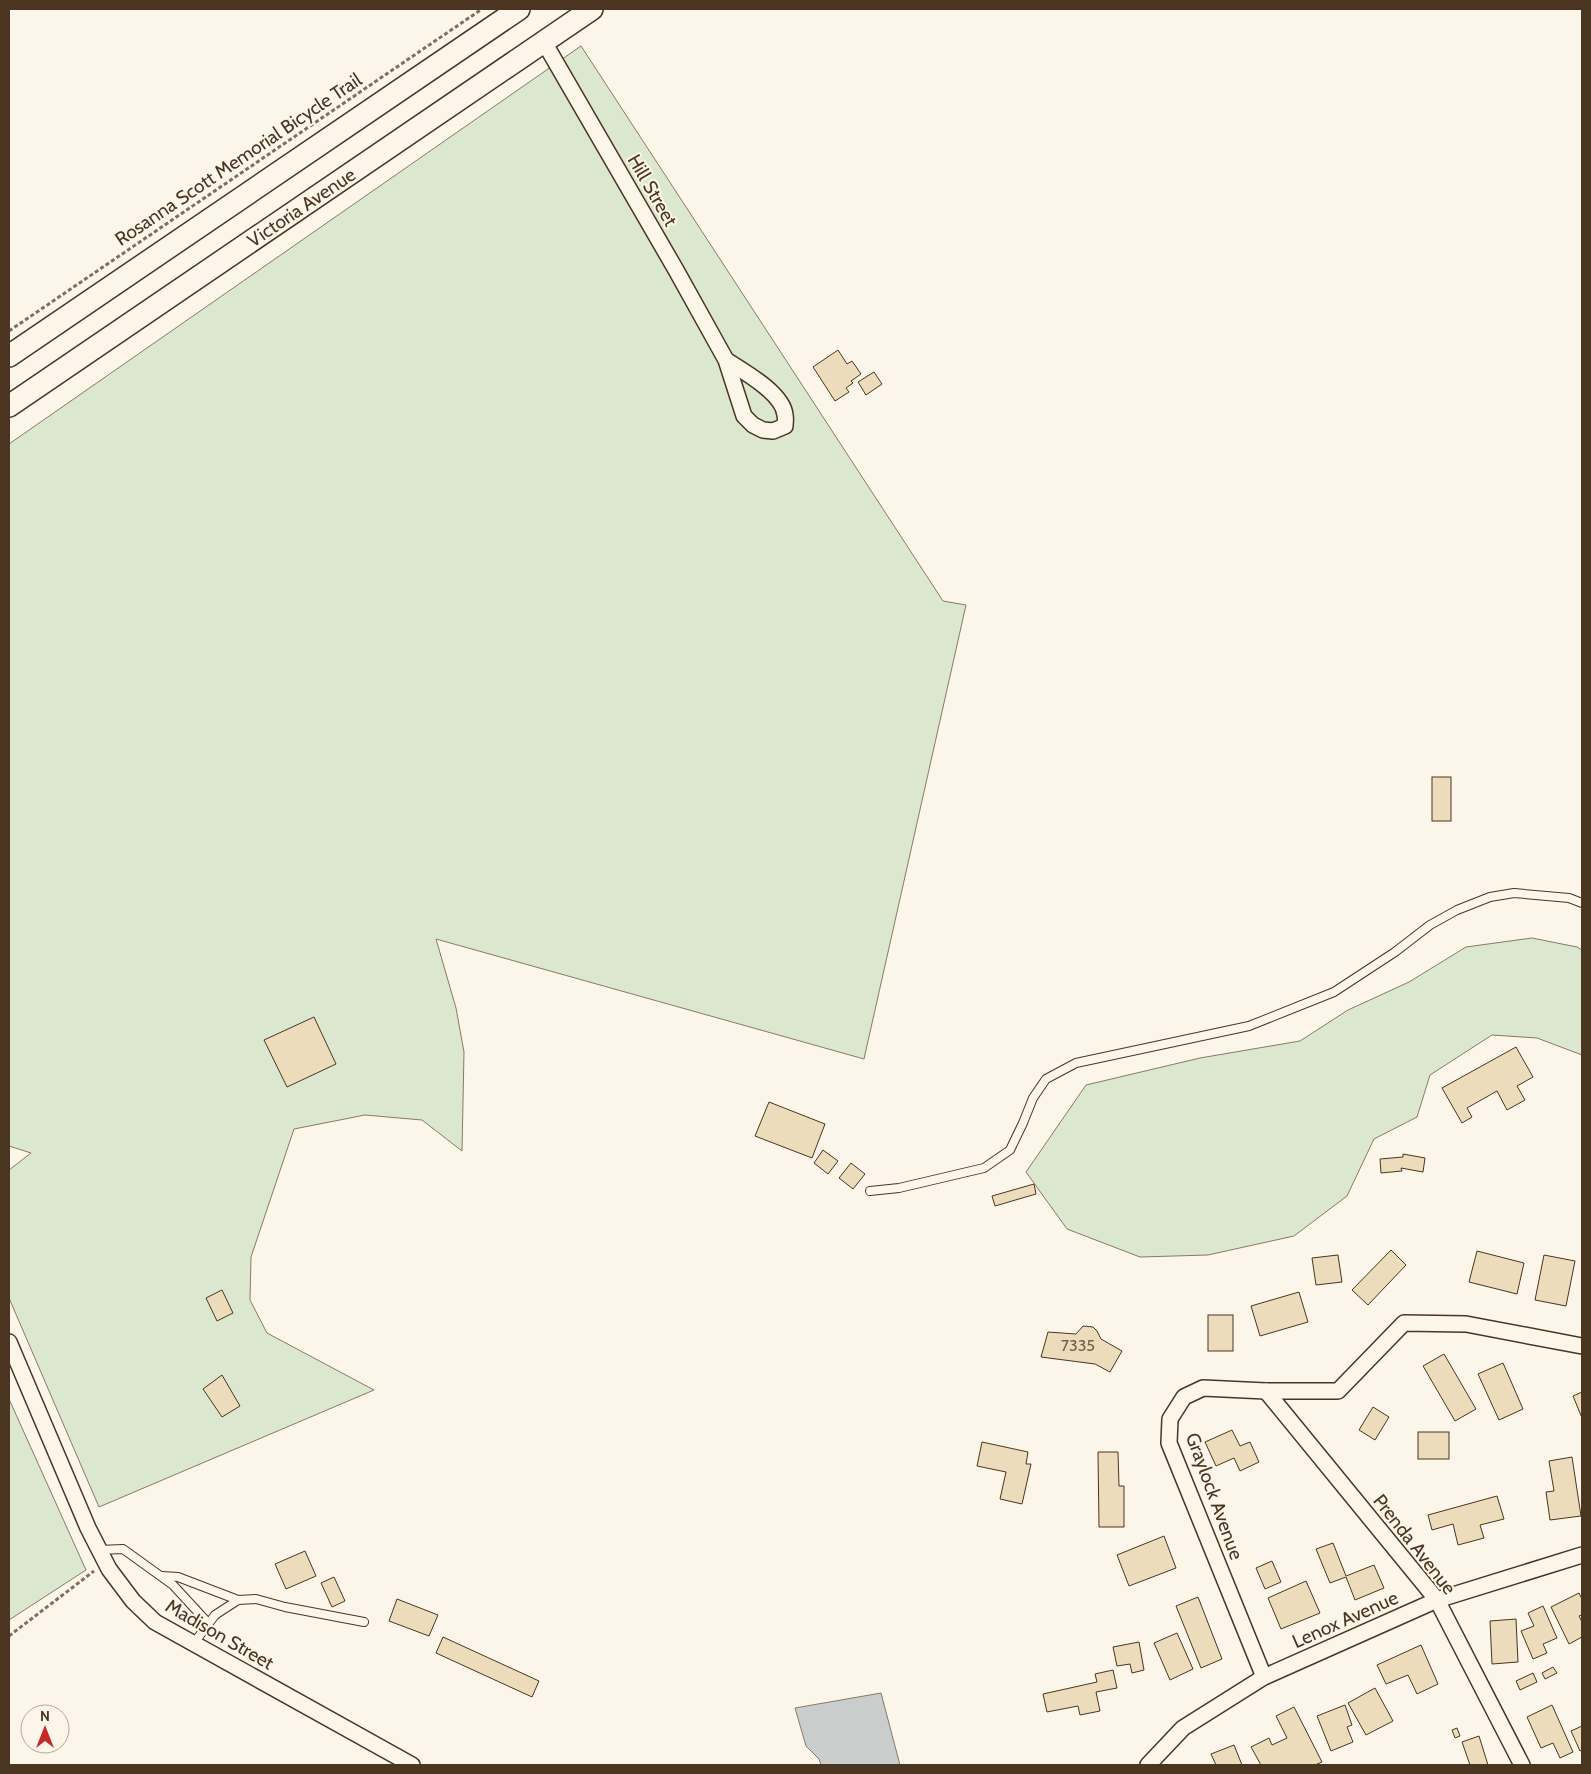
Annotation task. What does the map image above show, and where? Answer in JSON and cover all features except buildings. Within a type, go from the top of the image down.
[{"type":"main road","points":[[9,356],[520,9]]},
{"type":"main road","name":"Victoria Avenue","points":[[9,406],[592,9]]},
{"type":"street","name":"Hill Street","points":[[544,42],[726,360],[744,416],[753,425],[763,430],[773,430],[784,426],[785,414],[781,403],[761,382],[726,360]]},
{"type":"street","name":"Graylock Avenue","points":[[1264,1677],[1169,1443],[1170,1419],[1184,1397],[1203,1388],[1266,1391],[1338,1391],[1404,1323],[1466,1324],[1582,1346]]},
{"type":"street","name":"Madison Street","points":[[9,1342],[84,1519],[102,1556],[133,1601],[155,1622],[412,1765]]},
{"type":"street","name":"Prenda Avenue","points":[[1266,1391],[1438,1600],[1522,1765]]},
{"type":"street","name":"Lenox Avenue","points":[[1148,1765],[1183,1728],[1264,1677],[1438,1600],[1582,1555]]},
{"type":"lane","points":[[870,1191],[899,1188],[984,1168],[1010,1150],[1033,1098],[1046,1080],[1076,1063],[1258,1023],[1334,992],[1395,952],[1430,925],[1457,910],[1490,897],[1514,893],[1569,898],[1582,903]]},
{"type":"lane","points":[[102,1556],[124,1549],[173,1585],[208,1624]]},
{"type":"lane","points":[[160,1576],[178,1577],[238,1600],[256,1599],[285,1607],[364,1622]]},
{"type":"lane","points":[[194,1643],[215,1614],[238,1600]]},
{"type":"path","name":"Rosanna Scott Memorial Bicycle Trail","points":[[9,332],[482,9]]},
{"type":"path","points":[[9,1636],[102,1556]]},
{"type":"green space","points":[[581,46],[943,601],[966,605],[864,1059],[436,939],[456,1008],[464,1052],[462,1151],[422,1120],[365,1115],[294,1129],[251,1257],[250,1300],[267,1333],[374,1390],[99,1507],[9,1298],[9,1170],[31,1153],[9,1146],[9,444]]},
{"type":"green space","points":[[1532,938],[1577,947],[1582,950],[1582,1055],[1537,1038],[1492,1035],[1430,1075],[1417,1117],[1374,1139],[1347,1196],[1294,1236],[1208,1255],[1140,1257],[1067,1229],[1026,1172],[1086,1085],[1200,1058],[1300,1041],[1348,1010],[1409,982],[1466,947]]},
{"type":"green space","points":[[9,1399],[86,1570],[9,1620]]},
{"type":"shaded area","points":[[881,1693],[900,1765],[821,1765],[819,1759],[806,1746],[795,1708]]}]
